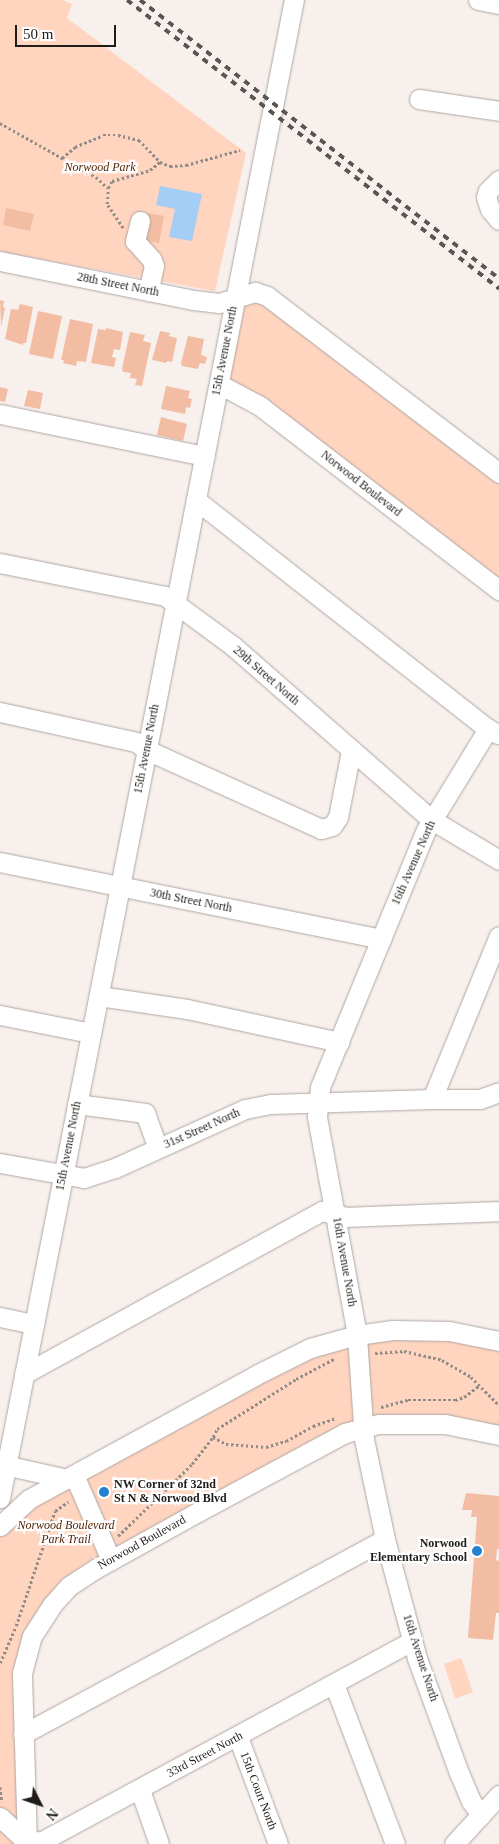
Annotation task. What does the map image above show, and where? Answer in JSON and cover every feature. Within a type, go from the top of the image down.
[{"type":"street","name":"15th Avenue North","points":[[0,1498],[3,1465],[34,1324],[294,0]]},
{"type":"street","points":[[478,0],[499,4]]},
{"type":"street","points":[[419,99],[499,111]]},
{"type":"street","points":[[499,180],[488,191],[486,197],[490,209],[499,220]]},
{"type":"street","points":[[140,220],[135,241],[152,260],[154,266],[148,291]]},
{"type":"street","name":"28th Street North","points":[[0,261],[148,291],[219,303],[236,298]]},
{"type":"street","points":[[236,298],[255,292],[267,296],[499,473]]},
{"type":"street","name":"Norwood Boulevard","points":[[219,384],[260,406],[499,590]]},
{"type":"street","points":[[0,414],[205,456]]},
{"type":"street","points":[[196,500],[493,732]]},
{"type":"street","name":"29th Street North","points":[[0,562],[165,596],[233,646],[432,820],[499,860]]},
{"type":"street","points":[[0,712],[136,742],[147,750],[321,829],[332,826],[338,817],[351,751]]},
{"type":"street","name":"16th Avenue North","points":[[491,1810],[471,1800],[459,1773],[412,1641],[386,1539],[364,1439],[358,1344],[317,1116],[320,1087],[432,820],[493,732]]},
{"type":"street","name":"30th Street North","points":[[0,862],[381,939]]},
{"type":"street","points":[[432,1099],[499,936]]},
{"type":"street","points":[[99,996],[187,1009],[339,1042]]},
{"type":"street","points":[[0,1015],[91,1033]]},
{"type":"street","name":"31st Street North","points":[[0,1163],[63,1176],[84,1178],[115,1168],[245,1109],[271,1104],[480,1099],[499,1092]]},
{"type":"street","points":[[77,1104],[146,1114],[158,1148]]},
{"type":"street","points":[[24,1374],[322,1211],[346,1217],[499,1211]]},
{"type":"street","points":[[0,1317],[34,1324]]},
{"type":"street","points":[[0,1526],[29,1499],[264,1371],[310,1348],[358,1344],[420,1329],[449,1331],[499,1341]]},
{"type":"street","name":"Norwood Boulevard","points":[[27,1843],[22,1673],[32,1636],[52,1605],[69,1586],[111,1560],[346,1433],[364,1420],[379,1424],[445,1424],[499,1435]]},
{"type":"street","points":[[3,1465],[70,1477],[83,1494],[111,1560]]},
{"type":"street","points":[[23,1734],[386,1539]]},
{"type":"street","name":"33rd Street North","points":[[27,1843],[42,1841],[140,1790],[412,1641]]},
{"type":"street","points":[[334,1684],[396,1844]]},
{"type":"street","name":"15th Court North","points":[[238,1737],[278,1844]]},
{"type":"street","points":[[140,1790],[159,1844]]},
{"type":"street","points":[[454,1844],[491,1810]]},
{"type":"street","points":[[0,1817],[27,1843]]},
{"type":"path","points":[[0,123],[96,177],[108,188]]},
{"type":"path","points":[[62,158],[75,147],[103,135],[118,135],[139,140],[160,162],[170,166],[186,165],[240,150]]},
{"type":"path","points":[[135,241],[111,212],[107,204],[108,188],[112,181],[150,170],[160,162]]},
{"type":"path","points":[[114,1529],[117,1537],[192,1464],[217,1429],[296,1379],[350,1352],[358,1344],[372,1354],[404,1351],[424,1354],[451,1365],[480,1385],[499,1405]]},
{"type":"path","points":[[364,1420],[408,1400],[455,1400],[464,1397],[480,1385]]},
{"type":"path","points":[[213,1437],[226,1444],[266,1447],[286,1441],[313,1426],[338,1418]]},
{"type":"path","points":[[0,1662],[22,1609],[55,1511],[83,1494]]},
{"type":"green space","name":"Norwood Park","points":[[0,0],[63,0],[72,4],[67,18],[246,153],[215,291],[0,252]]},
{"type":"green space","points":[[255,292],[499,473],[499,583],[227,380],[242,304]]},
{"type":"green space","name":"Norwood Boulevard Park Trail","points":[[455,1338],[499,1347],[499,1427],[356,1420],[59,1584],[27,1635],[26,1844],[0,1844],[0,1537],[32,1505],[307,1357],[364,1341]]},
{"type":"green space","points":[[461,1658],[473,1692],[455,1699],[444,1664]]},
{"type":"water","points":[[160,186],[202,194],[192,241],[169,237],[175,209],[156,205]]},
{"type":"building","points":[[6,208],[34,214],[30,231],[3,225]]},
{"type":"building","points":[[148,213],[164,216],[159,243],[142,240]]},
{"type":"building","points":[[0,300],[4,301],[3,307],[5,308],[1,327]]},
{"type":"building","points":[[20,304],[33,307],[26,343],[23,343],[23,345],[5,339],[11,309],[18,310]]},
{"type":"building","points":[[38,311],[62,316],[53,359],[29,354]]},
{"type":"building","points":[[70,319],[93,324],[86,362],[77,361],[76,366],[63,363],[64,360],[61,360]]},
{"type":"building","points":[[106,328],[123,332],[120,350],[114,349],[112,357],[116,358],[114,367],[91,363],[98,329],[106,330]]},
{"type":"building","points":[[160,331],[170,333],[169,336],[177,338],[172,362],[167,361],[166,363],[152,360]]},
{"type":"building","points":[[130,332],[145,335],[143,341],[151,343],[142,386],[135,385],[137,379],[130,378],[131,373],[123,372],[122,369]]},
{"type":"building","points":[[188,336],[204,339],[201,355],[207,357],[205,364],[200,363],[198,369],[182,366],[181,363]]},
{"type":"building","points":[[166,386],[190,391],[188,398],[192,399],[190,408],[186,407],[185,414],[161,409]]},
{"type":"building","points":[[0,387],[8,389],[5,402],[0,401]]},
{"type":"building","points":[[28,390],[43,393],[40,409],[24,406]]},
{"type":"building","points":[[161,417],[187,424],[183,441],[157,435]]},
{"type":"building","points":[[466,1493],[499,1496],[499,1549],[497,1549],[496,1560],[499,1561],[499,1613],[496,1613],[493,1640],[468,1638],[477,1517],[471,1517],[472,1510],[462,1510]]},
{"type":"railway","points":[[127,0],[499,289]]},
{"type":"railway","points":[[140,0],[499,278]]},
{"type":"place","name":"NW Corner of 32nd St N & Norwood Blvd","points":[[104,1492]]},
{"type":"place","name":"Norwood Elementary School","points":[[477,1551]]}]
